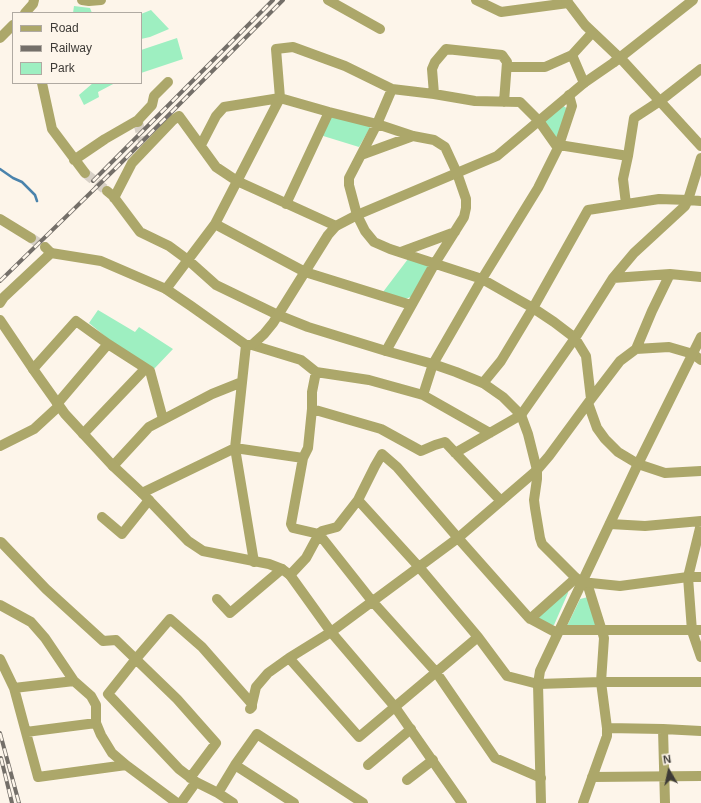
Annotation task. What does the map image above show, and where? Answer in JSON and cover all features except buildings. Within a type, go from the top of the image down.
[{"type":"street","points":[[82,0],[101,0]]},
{"type":"street","points":[[328,0],[380,29]]},
{"type":"street","points":[[476,0],[501,12],[567,1],[592,33],[619,58],[701,146]]},
{"type":"street","points":[[254,562],[235,448],[242,382],[249,345],[264,334],[278,315],[328,235],[336,226],[357,215],[497,156],[584,83],[619,58],[693,0]]},
{"type":"street","points":[[0,38],[12,26]]},
{"type":"street","points":[[507,67],[545,67],[572,55],[592,33]]},
{"type":"street","points":[[166,289],[215,224],[280,98],[276,49],[293,47],[345,66],[392,89],[475,101],[520,102],[539,121],[559,147],[628,156]]},
{"type":"street","points":[[434,94],[432,69],[435,62],[446,49],[502,55],[507,62],[504,102]]},
{"type":"street","points":[[572,55],[584,83]]},
{"type":"street","points":[[626,204],[623,179],[634,118],[660,101],[701,69]]},
{"type":"street","points":[[74,160],[105,139],[138,121],[152,105],[154,96],[168,82]]},
{"type":"street","points":[[42,84],[52,129],[85,173]]},
{"type":"street","points":[[392,89],[377,124],[349,178],[349,185],[357,215],[364,231],[374,242],[390,249],[482,279],[533,308],[554,322],[575,338],[586,356],[590,401],[597,428],[605,439],[618,452],[638,464],[665,473],[701,471]]},
{"type":"street","points":[[423,395],[433,364],[482,279],[538,188],[559,147],[572,106],[569,95]]},
{"type":"street","points":[[201,145],[216,116],[224,107],[280,98],[377,124],[413,136],[434,140],[445,147],[457,173],[466,199],[464,217],[435,263],[386,351]]},
{"type":"street","points":[[286,204],[329,112]]},
{"type":"street","points":[[336,226],[237,182],[216,167],[179,116],[144,148],[111,194],[140,232],[169,246],[188,260],[216,285],[278,315],[308,327],[433,364],[483,382],[503,397],[521,415],[528,434],[537,470],[534,500],[542,544],[582,581],[604,638],[601,682],[607,736],[583,803]]},
{"type":"street","points":[[361,155],[413,136]]},
{"type":"street","points":[[455,453],[521,415],[575,338],[613,278],[634,253],[685,206],[701,158]]},
{"type":"street","points":[[483,382],[501,361],[533,308],[588,210],[659,199],[701,201]]},
{"type":"street","points":[[0,219],[31,238]]},
{"type":"street","points":[[215,224],[305,272],[411,305]]},
{"type":"street","points":[[400,252],[455,232]]},
{"type":"street","points":[[0,303],[48,250],[101,261],[166,289],[249,345],[301,360],[316,372],[369,380],[423,395],[490,433]]},
{"type":"street","points":[[613,278],[670,274],[701,277]]},
{"type":"street","points":[[234,803],[193,780],[179,769],[108,694],[135,660],[170,619],[202,647],[251,706],[256,687],[268,673],[331,632],[458,538],[537,470],[620,361],[636,348],[670,274]]},
{"type":"street","points":[[0,320],[58,405],[113,466],[188,541],[204,552],[269,564],[282,569],[290,576],[331,632],[395,707],[462,803]]},
{"type":"street","points":[[33,368],[76,321],[150,371],[163,419]]},
{"type":"street","points":[[541,803],[538,684],[540,671],[638,464],[697,357],[701,337]]},
{"type":"street","points":[[0,446],[34,429],[58,405],[108,344]]},
{"type":"street","points":[[636,348],[669,347],[697,357]]},
{"type":"street","points":[[83,434],[145,369]]},
{"type":"street","points":[[316,372],[312,392],[308,448],[303,458],[291,524],[293,528],[319,534],[372,601],[436,672],[495,758],[541,778]]},
{"type":"street","points":[[113,466],[149,427],[212,394],[242,382]]},
{"type":"street","points":[[312,408],[382,429],[421,451],[445,442],[501,501]]},
{"type":"street","points":[[102,517],[122,534],[145,497],[235,448],[303,458]]},
{"type":"street","points":[[290,576],[306,558],[319,534],[322,531],[337,527],[358,500],[382,454],[397,466],[530,619],[558,632],[697,630]]},
{"type":"street","points":[[358,500],[419,567],[478,637],[507,676],[538,684],[601,682],[701,682]]},
{"type":"street","points":[[610,524],[645,526],[701,521]]},
{"type":"street","points":[[701,524],[688,577],[701,657]]},
{"type":"street","points":[[0,542],[46,589],[103,641],[116,640],[177,699],[218,742],[193,780],[181,803]]},
{"type":"street","points":[[217,599],[230,613],[282,569]]},
{"type":"street","points":[[530,619],[582,581],[620,586],[688,577],[701,577]]},
{"type":"street","points":[[0,605],[31,622],[45,638],[74,681],[91,696],[96,706],[96,723],[101,735],[112,752],[126,765],[177,803]]},
{"type":"street","points":[[289,658],[359,737],[478,637]]},
{"type":"street","points":[[0,659],[14,688],[38,776],[126,765]]},
{"type":"street","points":[[14,688],[74,681]]},
{"type":"street","points":[[26,732],[96,723]]},
{"type":"street","points":[[607,728],[701,731]]},
{"type":"street","points":[[368,765],[411,729]]},
{"type":"street","points":[[663,729],[664,803]]},
{"type":"street","points":[[218,793],[235,765],[257,734],[358,801]]},
{"type":"street","points":[[407,780],[433,760]]},
{"type":"street","points":[[235,765],[294,803]]},
{"type":"street","points":[[592,777],[701,776]]},
{"type":"green space","points":[[74,6],[90,8],[92,12],[73,12]]},
{"type":"green space","points":[[151,10],[169,29],[142,39],[142,14]]},
{"type":"green space","points":[[177,38],[183,59],[142,73],[142,50]]},
{"type":"green space","points":[[92,84],[113,84],[98,92],[99,97],[84,105],[79,95]]},
{"type":"green space","points":[[562,105],[568,109],[557,142],[543,120]]},
{"type":"green space","points":[[330,115],[371,126],[359,147],[320,135]]},
{"type":"green space","points":[[408,259],[429,266],[411,297],[405,299],[383,292]]},
{"type":"green space","points":[[98,310],[135,332],[139,327],[173,349],[153,370],[112,342],[89,323]]},
{"type":"green space","points":[[568,591],[554,625],[550,626],[538,619],[538,617]]},
{"type":"green space","points":[[588,597],[598,625],[567,626],[580,599]]},
{"type":"waterway","points":[[0,169],[22,182],[35,195],[37,201]]},
{"type":"tunnel","points":[[138,122],[144,146]]},
{"type":"tunnel","points":[[85,173],[107,191]]},
{"type":"tunnel","points":[[31,238],[45,247]]},
{"type":"railway","points":[[93,181],[273,0]]},
{"type":"railway","points":[[0,281],[115,169],[283,0]]},
{"type":"railway","points":[[0,733],[19,803]]},
{"type":"railway","points":[[1,758],[12,803]]}]
